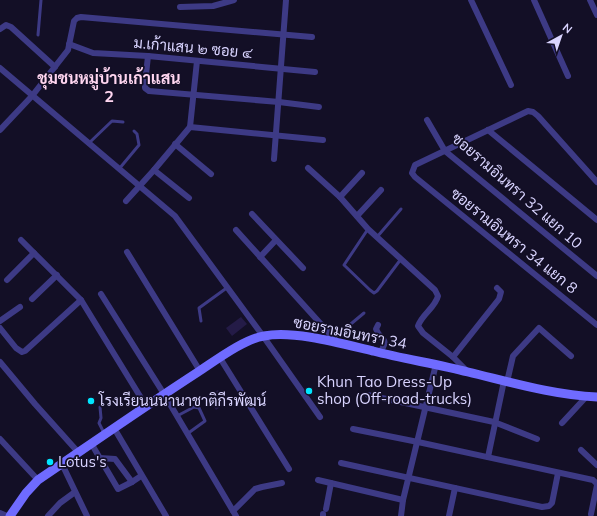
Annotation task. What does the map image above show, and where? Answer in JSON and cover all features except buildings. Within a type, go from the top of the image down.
[{"type":"street","points":[[180,6],[214,6],[234,0]]},
{"type":"street","points":[[274,159],[286,0]]},
{"type":"street","points":[[471,0],[511,85]]},
{"type":"street","points":[[534,0],[568,76]]},
{"type":"street","points":[[590,0],[597,15]]},
{"type":"street","points":[[0,130],[3,122],[32,96],[68,50],[74,22],[77,18],[81,17],[312,37]]},
{"type":"street","points":[[0,29],[6,25],[11,27],[55,67]]},
{"type":"street","name":"ม.เก้าแสน ๒ ซอย ๔","points":[[69,44],[93,52],[315,72]]},
{"type":"street","points":[[148,56],[145,88],[149,91],[279,102],[319,107]]},
{"type":"street","points":[[126,201],[190,127],[198,61]]},
{"type":"street","points":[[0,68],[88,144],[175,216],[228,287],[320,416]]},
{"type":"street","points":[[445,151],[523,113],[528,111],[533,112],[597,182]]},
{"type":"street","name":"ซอยรามอินทรา 32 แยก 10","points":[[427,120],[445,151],[597,276]]},
{"type":"street","points":[[190,127],[323,140]]},
{"type":"street","points":[[488,130],[597,220]]},
{"type":"street","points":[[175,144],[212,174]]},
{"type":"street","name":"ซอยรามอินทรา 34 แยก 8","points":[[445,151],[416,165],[412,173],[415,177],[597,325]]},
{"type":"street","points":[[308,168],[340,197],[368,229],[435,290],[438,296],[437,301],[420,320],[418,326],[423,333],[453,357],[468,372]]},
{"type":"street","points":[[154,170],[189,198]]},
{"type":"street","points":[[340,197],[362,173]]},
{"type":"street","points":[[357,216],[381,190]]},
{"type":"street","points":[[252,214],[303,268]]},
{"type":"street","points":[[236,230],[336,340]]},
{"type":"street","points":[[21,240],[81,300],[146,406]]},
{"type":"street","points":[[260,256],[276,240]]},
{"type":"street","points":[[127,252],[200,371]]},
{"type":"street","points":[[7,280],[34,253]]},
{"type":"street","points":[[32,299],[57,275]]},
{"type":"street","points":[[453,357],[498,299],[501,292],[497,288]]},
{"type":"street","points":[[101,294],[164,394],[235,514],[255,489],[282,483]]},
{"type":"street","points":[[0,328],[18,350],[22,352],[25,351],[81,300]]},
{"type":"street","points":[[0,321],[20,308]]},
{"type":"street","points":[[378,325],[376,332],[385,341],[380,353]]},
{"type":"street","points":[[488,457],[494,422],[513,356],[539,328],[571,356]]},
{"type":"street","name":"ซอยรามอินทรา 34","points":[[10,516],[26,493],[38,480],[104,434],[220,358],[246,343],[263,336],[284,334],[336,340],[380,353],[436,364],[545,390],[597,398]]},
{"type":"street","points":[[220,358],[289,469]]},
{"type":"street","points":[[0,362],[34,404],[78,452]]},
{"type":"street","points":[[401,516],[403,500],[436,364]]},
{"type":"street","points":[[368,395],[494,422],[537,439]]},
{"type":"street","points":[[562,423],[586,397]]},
{"type":"street","points":[[114,428],[166,516]]},
{"type":"street","points":[[353,429],[593,480],[597,485],[591,514]]},
{"type":"street","points":[[0,438],[38,480]]},
{"type":"street","points":[[92,443],[118,489],[141,476]]},
{"type":"street","points":[[581,450],[597,465]]},
{"type":"street","points":[[100,458],[115,459],[132,482]]},
{"type":"street","points":[[341,463],[542,507],[548,506],[552,503],[558,473]]},
{"type":"street","points":[[62,464],[74,492],[87,516]]},
{"type":"street","points":[[318,480],[403,500]]},
{"type":"street","points":[[324,513],[331,483]]},
{"type":"street","points":[[448,516],[455,488]]},
{"type":"street","points":[[48,516],[60,503],[74,492]]},
{"type":"street","points":[[0,513],[7,516]]},
{"type":"lane","points":[[38,35],[41,0]]},
{"type":"lane","points":[[88,144],[112,121],[123,122]]},
{"type":"lane","points":[[119,169],[139,145],[137,134],[134,131]]},
{"type":"lane","points":[[377,237],[401,209]]},
{"type":"lane","points":[[368,229],[344,265],[370,290],[374,293],[377,291],[401,259]]},
{"type":"lane","points":[[201,321],[199,308],[228,287]]},
{"type":"lane","points":[[336,340],[364,313]]},
{"type":"lane","points":[[100,407],[101,418],[99,423],[104,434]]},
{"type":"lane","points":[[176,416],[194,407],[199,408],[205,423],[187,434]]},
{"type":"place","name":"Khun Tao Dress-Up shop (Off-road-trucks)","points":[[309,391]]},
{"type":"place","name":"โรงเรียนนนานาชาติกีรพัฒน์","points":[[91,401]]},
{"type":"place","name":"Lotus's","points":[[50,462]]},
{"type":"district","name":"ชุมชนหมู่บ้านเก้าแสน 2","points":[[109,87]]}]
